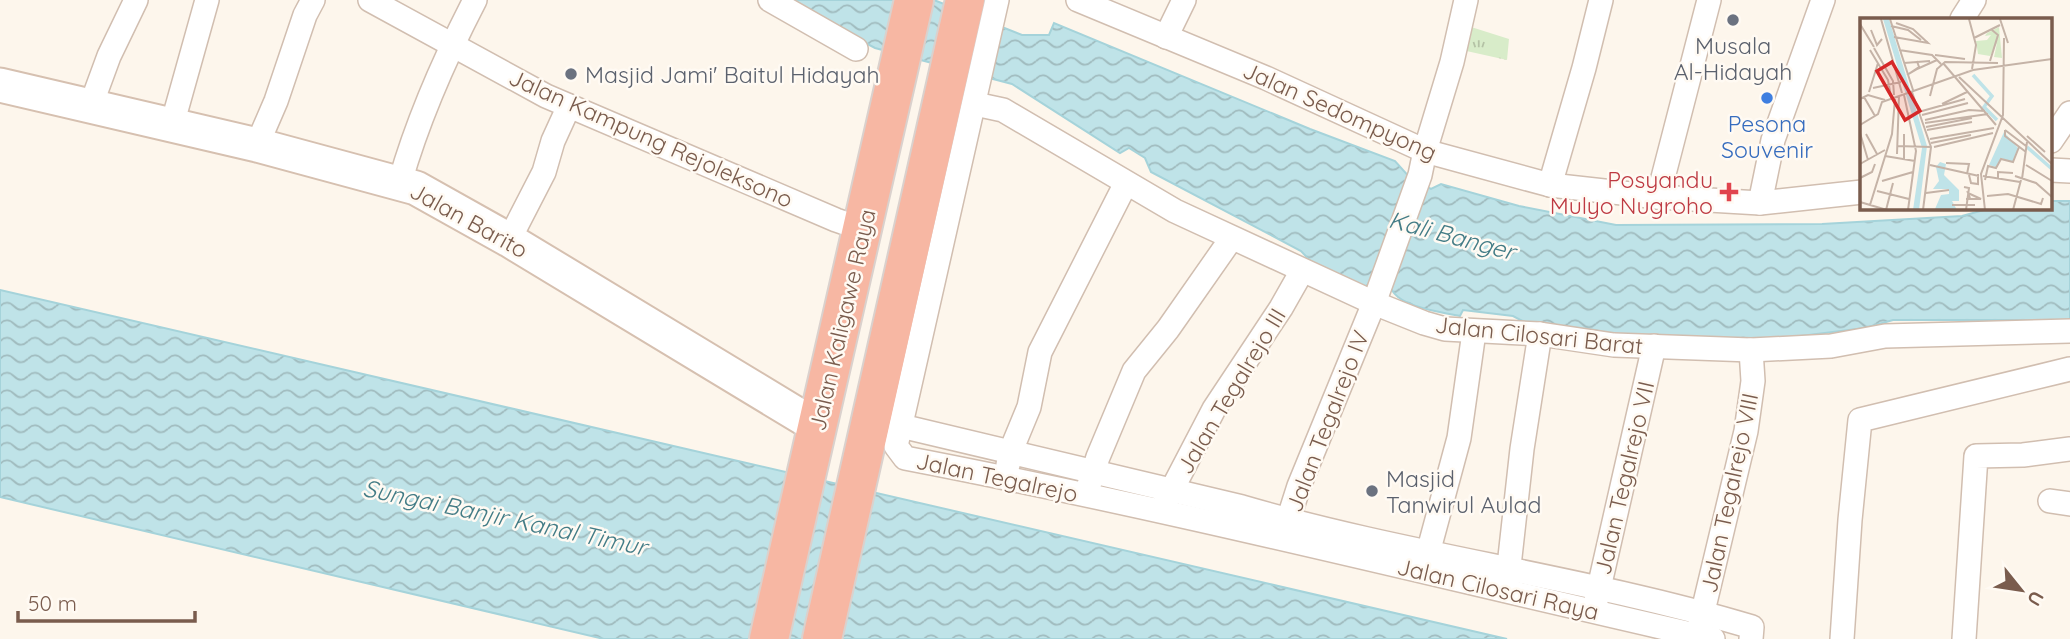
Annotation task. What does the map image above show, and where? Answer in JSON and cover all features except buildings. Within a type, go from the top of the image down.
[{"type":"highway","name":"Jalan Kaligawe Raya","points":[[769,639],[914,0]]},
{"type":"highway","points":[[822,639],[862,465],[967,91],[965,0]]},
{"type":"street","points":[[90,105],[108,56],[136,0]]},
{"type":"street","points":[[172,125],[207,0]]},
{"type":"street","points":[[257,145],[313,0]]},
{"type":"street","name":"Jalan Kampung Rejoleksono","points":[[370,0],[569,106],[862,229]]},
{"type":"street","points":[[400,182],[423,114],[452,45],[475,0]]},
{"type":"street","points":[[770,0],[856,48]]},
{"type":"street","name":"Jalan Tegalrejo","points":[[998,0],[967,91],[896,446],[905,458],[1006,477],[1085,496],[1166,502],[1285,530]]},
{"type":"street","name":"Jalan Sedompyong","points":[[1078,0],[1266,78],[1424,151],[1550,185],[1658,197],[1760,203],[1860,192]]},
{"type":"street","points":[[1166,37],[1184,0]]},
{"type":"street","name":"Jalan Tegalrejo IV","points":[[1285,530],[1299,486],[1378,293],[1420,175],[1424,151],[1452,62],[1466,0]]},
{"type":"street","points":[[1550,185],[1601,0]]},
{"type":"street","points":[[1658,197],[1709,0]]},
{"type":"street","points":[[1760,203],[1773,140],[1824,0]]},
{"type":"street","points":[[1963,18],[1974,0]]},
{"type":"street","name":"Jalan Barito","points":[[0,85],[257,145],[416,188],[509,240],[815,440]]},
{"type":"street","name":"Jalan Cilosari Barat","points":[[967,91],[1175,211],[1231,239],[1302,271],[1378,293],[1424,323],[1445,329],[1540,334],[1614,345],[1751,350],[1831,346],[1885,336],[2070,332]]},
{"type":"street","points":[[509,240],[544,172],[553,141],[569,106]]},
{"type":"street","points":[[2052,140],[2070,113]]},
{"type":"street","points":[[2052,170],[2070,171]]},
{"type":"street","points":[[1006,477],[1010,453],[1029,407],[1040,352],[1126,183]]},
{"type":"street","points":[[1085,496],[1134,371],[1168,329],[1231,239]]},
{"type":"street","name":"Jalan Tegalrejo III","points":[[1166,502],[1214,409],[1281,308],[1302,271]]},
{"type":"street","points":[[1426,562],[1459,439],[1474,332]]},
{"type":"street","points":[[1540,334],[1524,429],[1507,580],[1599,587],[1702,612],[1752,628],[1751,639]]},
{"type":"street","name":"Jalan Tegalrejo VII","points":[[1594,611],[1654,346]]},
{"type":"street","name":"Jalan Tegalrejo VIII","points":[[1705,637],[1702,612],[1746,431],[1753,382],[1751,350]]},
{"type":"street","points":[[1842,639],[1860,420],[2070,369]]},
{"type":"street","points":[[901,426],[1093,471],[1166,502]]},
{"type":"street","points":[[1964,639],[1976,456],[2023,455],[2070,449]]},
{"type":"street","name":"Jalan Cilosari Raya","points":[[1285,530],[1507,580],[1594,611],[1705,637]]},
{"type":"green space","points":[[1468,26],[1509,39],[1507,60],[1462,50]]},
{"type":"water","name":"Kali Banger","points":[[785,0],[934,0],[1022,35],[1049,35],[1054,23],[1310,129],[1395,161],[1411,179],[1431,189],[1441,184],[1519,206],[1616,225],[1822,224],[1962,216],[1984,210],[2052,210],[2052,201],[2070,201],[2070,320],[1893,320],[1865,328],[1751,342],[1608,335],[1596,330],[1530,325],[1513,316],[1463,310],[1460,316],[1428,310],[1404,301],[1377,279],[1364,287],[1314,265],[1301,251],[1151,172],[1145,158],[1129,148],[1120,153],[1012,84],[875,48]]},
{"type":"water","name":"Sungai Banjir Kanal Timur","points":[[0,290],[1507,639],[604,639],[0,497]]},
{"type":"place","name":"Musala Al-Hidayah","points":[[1733,20]]},
{"type":"place","name":"Masjid Jami' Baitul Hidayah","points":[[571,74]]},
{"type":"place","name":"Pesona Souvenir","points":[[1767,98]]},
{"type":"place","name":"Posyandu Mulyo Nugroho","points":[[1729,192]]},
{"type":"place","name":"Masjid Tanwirul Aulad","points":[[1372,491]]}]
